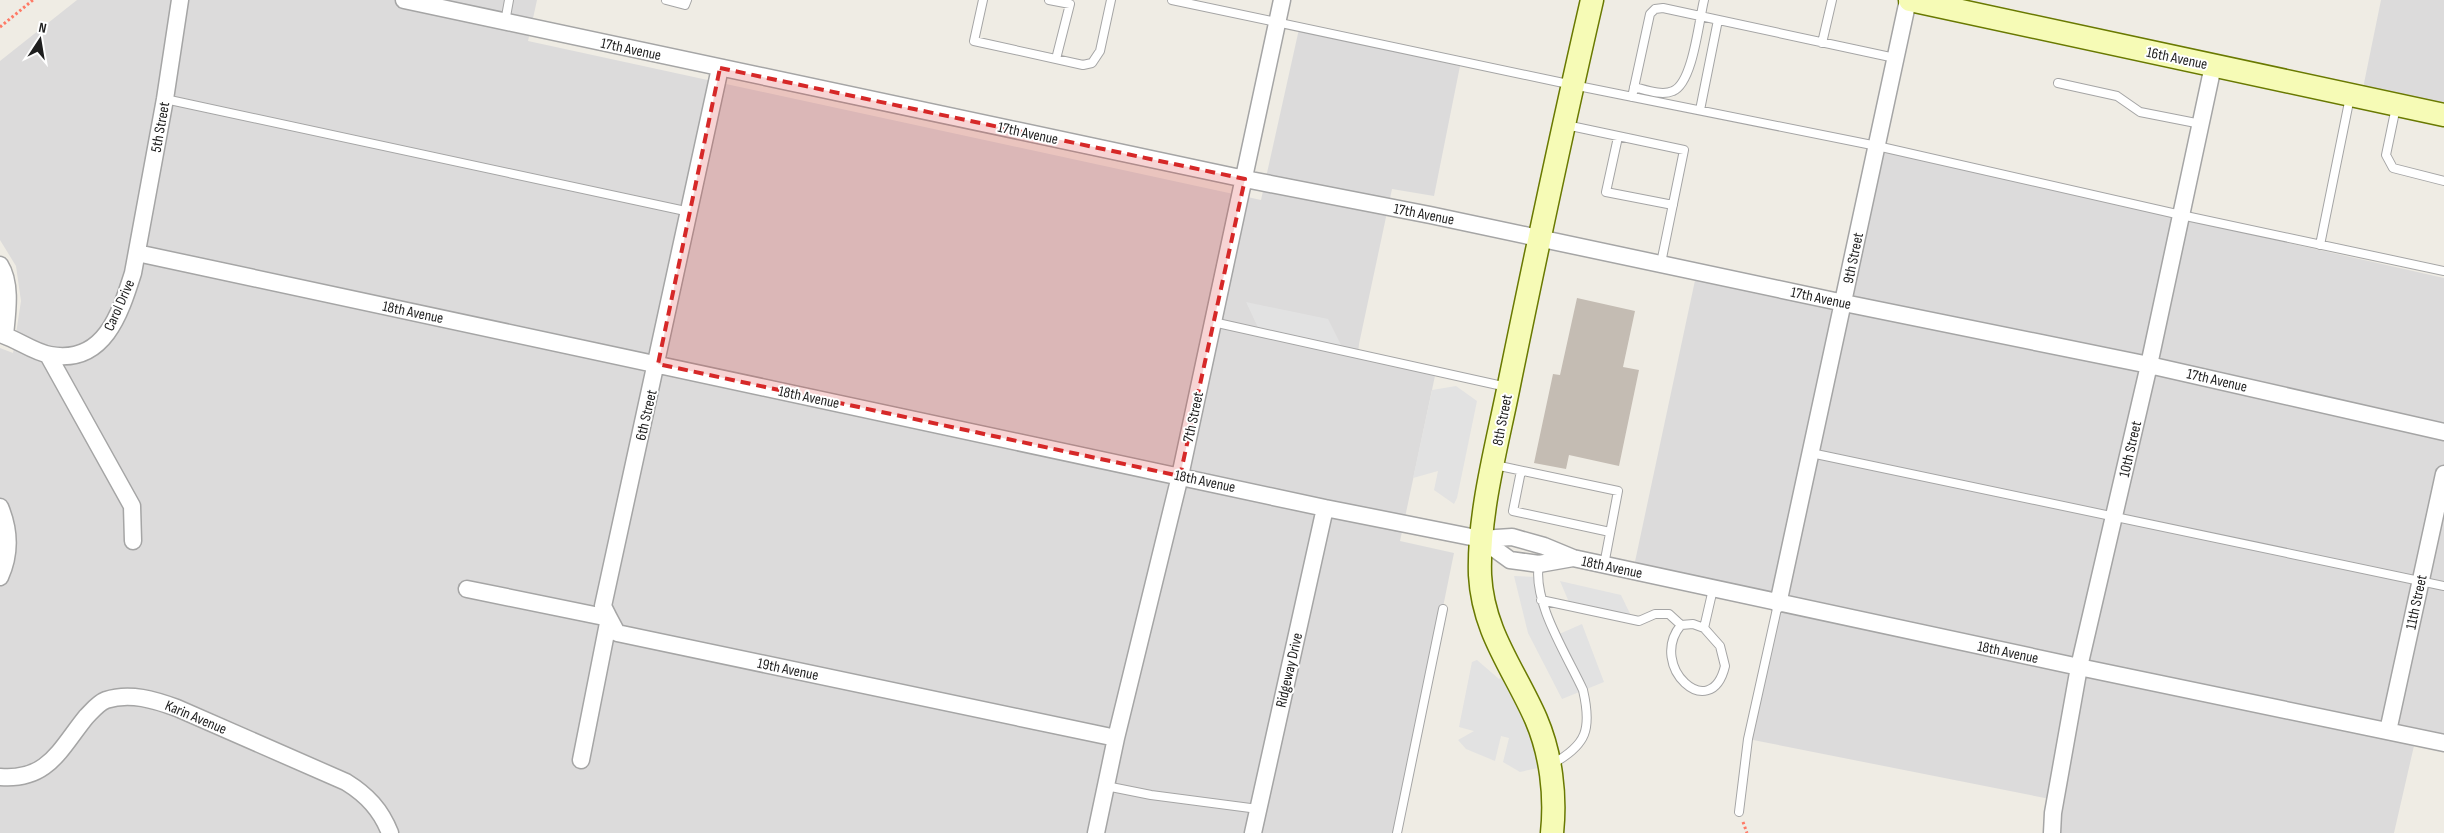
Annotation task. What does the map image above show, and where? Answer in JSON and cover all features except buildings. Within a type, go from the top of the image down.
[{"type":"main road","name":"8th Street","points":[[1552,833],[1550,764],[1535,718],[1502,657],[1488,621],[1482,592],[1481,538],[1493,464],[1539,238],[1592,0]]},
{"type":"main road","name":"16th Avenue","points":[[1909,0],[2444,115]]},
{"type":"street","name":"5th Street","points":[[137,253],[165,99],[180,0]]},
{"type":"street","name":"17th Avenue","points":[[404,0],[1245,179],[2149,364],[2444,432]]},
{"type":"street","name":"7th Street","points":[[1096,833],[1116,738],[1180,476],[1282,0]]},
{"type":"street","name":"9th Street","points":[[1778,604],[1909,0]]},
{"type":"street","name":"10th Street","points":[[2052,833],[2053,813],[2078,667],[2149,364],[2213,66]]},
{"type":"street","name":"6th Street","points":[[580,760],[610,618],[603,606],[658,364],[720,68]]},
{"type":"street","name":"Carol Drive","points":[[0,265],[4,270],[8,302],[3,334],[48,355],[70,356],[88,351],[100,343],[126,296],[137,253]]},
{"type":"street","name":"18th Avenue","points":[[137,253],[1325,508],[1481,538],[1512,537],[1544,546],[1573,558],[1778,604],[2444,743]]},
{"type":"street","points":[[48,355],[132,506],[134,541]]},
{"type":"street","name":"11th Street","points":[[2388,731],[2444,474]]},
{"type":"street","points":[[0,507],[9,534],[5,566],[0,577]]},
{"type":"street","name":"Ridgeway Drive","points":[[1253,833],[1325,508]]},
{"type":"street","name":"18th Avenue","points":[[1481,538],[1510,560],[1539,564],[1573,558]]},
{"type":"street","points":[[467,589],[610,618]]},
{"type":"street","name":"19th Avenue","points":[[610,618],[617,632],[1116,738]]},
{"type":"street","name":"Karin Avenue","points":[[0,778],[28,776],[41,770],[69,742],[94,709],[104,701],[117,697],[152,699],[178,708],[346,782],[364,793],[374,805],[390,833]]},
{"type":"lane","points":[[505,22],[509,0]]},
{"type":"lane","points":[[666,0],[685,5],[687,0]]},
{"type":"lane","points":[[983,0],[974,41],[1083,65],[1092,63],[1100,51],[1111,0]]},
{"type":"lane","points":[[1049,0],[1071,2],[1056,59]]},
{"type":"lane","points":[[1172,0],[1573,85],[1877,146],[2181,216],[2444,271]]},
{"type":"lane","points":[[1634,88],[1662,93],[1673,91],[1680,87],[1689,72],[1704,0]]},
{"type":"lane","points":[[1822,43],[1832,0]]},
{"type":"lane","points":[[1632,97],[1650,14],[1655,9],[1663,8],[1895,58]]},
{"type":"lane","points":[[1700,110],[1718,20]]},
{"type":"lane","points":[[2058,83],[2118,96],[2140,112],[2201,124]]},
{"type":"lane","points":[[2320,245],[2351,95]]},
{"type":"lane","points":[[165,99],[690,212]]},
{"type":"lane","points":[[2396,105],[2386,155],[2393,168],[2444,181]]},
{"type":"lane","points":[[1563,125],[1684,150],[1661,263]]},
{"type":"lane","points":[[1618,136],[1606,192],[1673,206]]},
{"type":"lane","points":[[1213,322],[1509,388]]},
{"type":"lane","points":[[1811,453],[2114,515],[2444,586]]},
{"type":"lane","points":[[1493,464],[1618,491],[1604,565]]},
{"type":"lane","points":[[1521,471],[1513,511],[1610,532]]},
{"type":"lane","points":[[1539,564],[1537,577],[1541,600],[1583,690],[1586,704],[1584,738],[1568,755],[1550,764]]},
{"type":"lane","points":[[1704,628],[1713,589]]},
{"type":"lane","points":[[1541,600],[1639,621],[1656,614],[1669,614],[1682,625],[1693,624],[1704,628],[1720,646],[1726,666],[1716,686],[1703,692],[1690,688],[1684,683],[1677,675],[1673,664],[1673,639],[1682,625]]},
{"type":"lane","points":[[1739,812],[1748,739],[1778,604]]},
{"type":"lane","points":[[1397,833],[1443,609]]},
{"type":"lane","points":[[1106,786],[1151,795],[1258,809]]},
{"type":"path","points":[[0,27],[33,0]]},
{"type":"highlighted area","points":[[720,68],[1245,179],[1180,476],[658,364]]},
{"type":"shaded area","points":[[77,0],[537,0],[528,41],[1261,200],[1299,29],[1460,66],[1434,196],[1392,189],[1358,354],[1436,371],[1400,541],[1454,553],[1397,833],[0,833],[0,348],[13,353],[21,301],[16,266],[0,240],[0,61]]},
{"type":"shaded area","points":[[2381,0],[2444,0],[2444,115],[2361,98]]},
{"type":"shaded area","points":[[1876,150],[2444,278],[2444,743],[2416,737],[2394,833],[2053,833],[2055,800],[1748,739],[1778,604],[1633,571],[1697,271],[1844,303]]},
{"type":"shaded area","points":[[1246,302],[1328,319],[1344,351],[1260,332]]},
{"type":"shaded area","points":[[1456,386],[1477,401],[1457,498],[1454,504],[1434,490],[1438,471],[1413,478],[1432,390]]},
{"type":"shaded area","points":[[1514,576],[1537,577],[1557,635],[1582,624],[1604,682],[1562,699],[1528,633]]},
{"type":"shaded area","points":[[1560,581],[1621,595],[1633,620],[1571,607]]},
{"type":"shaded area","points":[[1477,660],[1499,679],[1502,677],[1517,703],[1532,741],[1538,768],[1520,772],[1503,762],[1509,738],[1501,736],[1495,761],[1466,749],[1458,740],[1474,731],[1459,727],[1472,662]]}]
